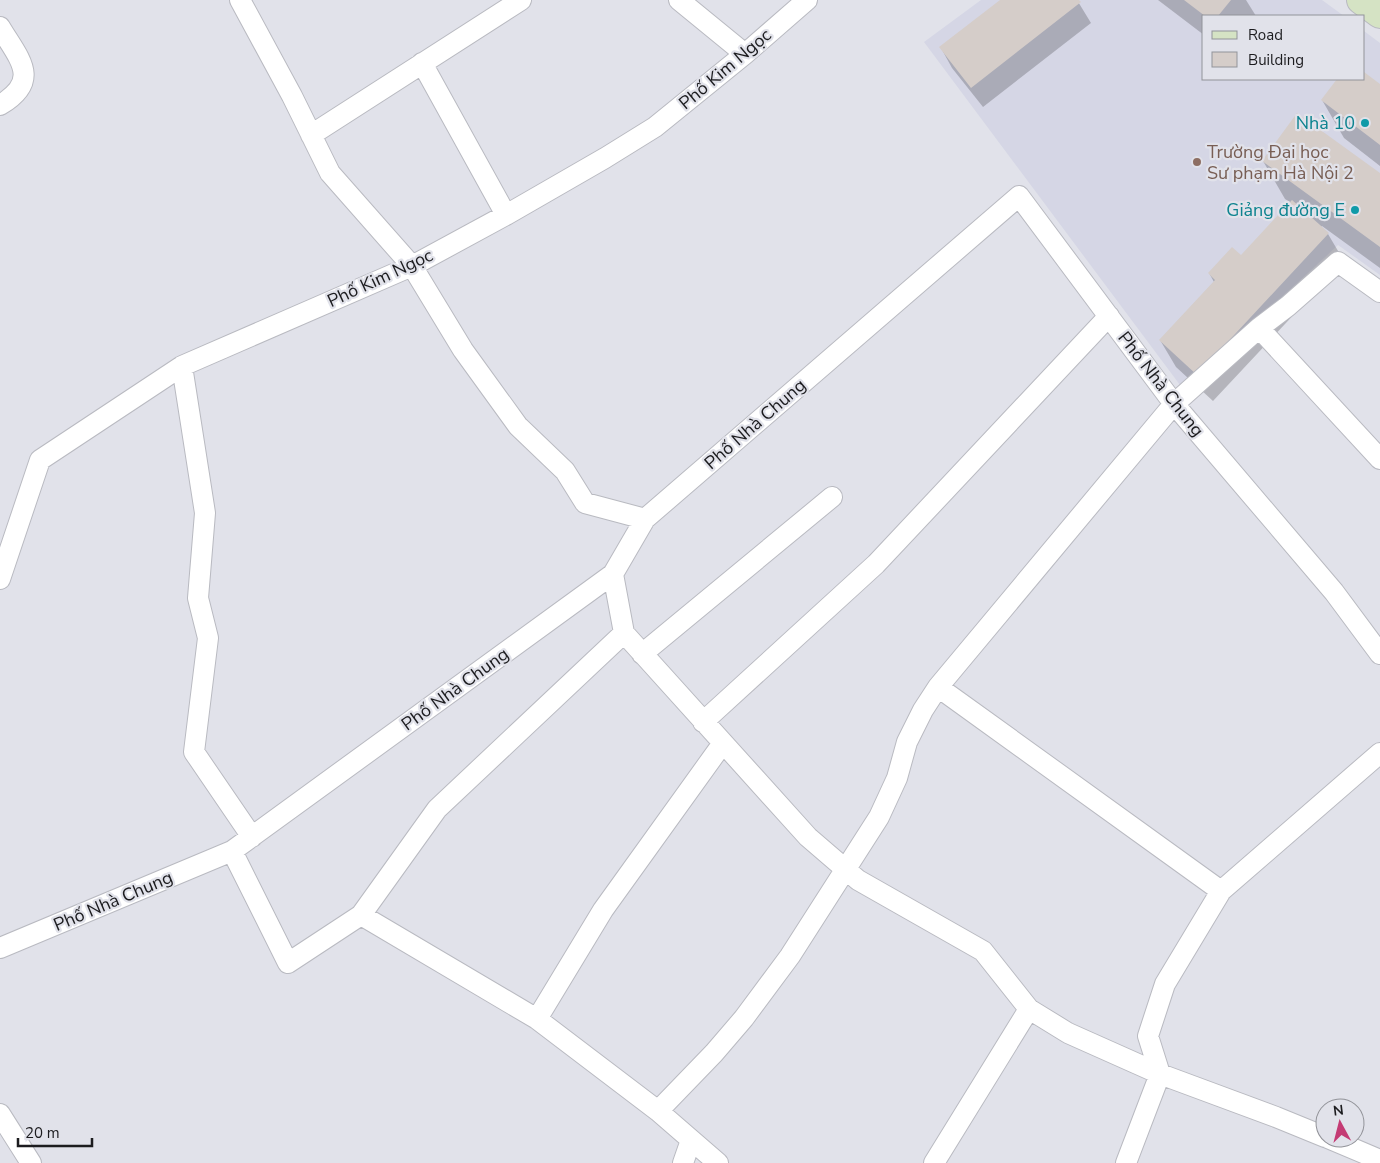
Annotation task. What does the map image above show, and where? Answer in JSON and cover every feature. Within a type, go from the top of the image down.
[{"type":"street","points":[[240,0],[330,173],[412,266],[463,350],[518,426],[565,471],[585,503],[645,519]]},
{"type":"street","points":[[311,135],[521,0]]},
{"type":"street","points":[[679,0],[745,54]]},
{"type":"street","name":"Phố Kim Ngọc","points":[[0,579],[40,460],[182,366],[412,266],[506,215],[655,127],[745,54],[807,0]]},
{"type":"street","points":[[1361,0],[1380,14]]},
{"type":"street","points":[[0,27],[21,61],[25,76],[22,87],[12,98],[0,105]]},
{"type":"street","points":[[422,64],[506,215]]},
{"type":"street","name":"Phố Nhà Chung","points":[[0,948],[232,851],[613,574],[645,519],[1019,196],[1174,404],[1334,592],[1380,654]]},
{"type":"street","points":[[658,1111],[714,1053],[744,1018],[790,956],[886,804],[897,778],[907,742],[923,710],[938,687],[1174,404],[1258,328],[1288,306],[1338,262],[1380,292]]},
{"type":"street","points":[[703,722],[876,564],[1109,316]]},
{"type":"street","points":[[1258,328],[1380,460]]},
{"type":"street","points":[[182,366],[205,513],[198,598],[208,638],[194,752],[252,837]]},
{"type":"street","points":[[642,654],[832,498]]},
{"type":"street","points":[[613,574],[624,633],[808,837],[858,880],[983,951],[1029,1009],[1068,1034],[1160,1074],[1315,1133]]},
{"type":"street","points":[[232,851],[288,963],[361,915],[437,809],[624,633]]},
{"type":"street","points":[[938,687],[1221,891]]},
{"type":"street","points":[[537,1019],[603,910],[723,743]]},
{"type":"street","points":[[1126,1163],[1160,1074],[1148,1036],[1165,984],[1221,891],[1380,753]]},
{"type":"street","points":[[361,915],[537,1019],[658,1111],[718,1163]]},
{"type":"street","points":[[934,1163],[1029,1009]]},
{"type":"street","points":[[0,1114],[31,1163]]},
{"type":"street","points":[[683,1163],[691,1140]]},
{"type":"street","points":[[1352,1148],[1380,1160]]},
{"type":"shaded area","name":"Trường Đại học Sư phạm Hà Nội 2","points":[[981,0],[1322,0],[1343,15],[1202,15],[1202,80],[1365,80],[1365,32],[1380,43],[1380,275],[1338,245],[1183,389],[924,42]]},
{"type":"building","points":[[1000,0],[1079,0],[1081,2],[971,88],[939,47]]},
{"type":"building","points":[[1184,0],[1231,0],[1219,15],[1204,15]]},
{"type":"building","name":"Nhà 10","points":[[1365,73],[1380,84],[1380,145],[1321,100],[1336,80],[1365,80]]},
{"type":"building","name":"Giảng đường E","points":[[1297,113],[1380,173],[1380,247],[1262,161]]},
{"type":"building","points":[[1292,200],[1329,233],[1197,375],[1159,340],[1215,280],[1208,273],[1232,247],[1241,255]]},
{"type":"place","name":"Nhà 10","points":[[1365,123]]},
{"type":"place","name":"Trường Đại học Sư phạm Hà Nội 2","points":[[1197,162]]},
{"type":"place","name":"Giảng đường E","points":[[1355,210]]}]
